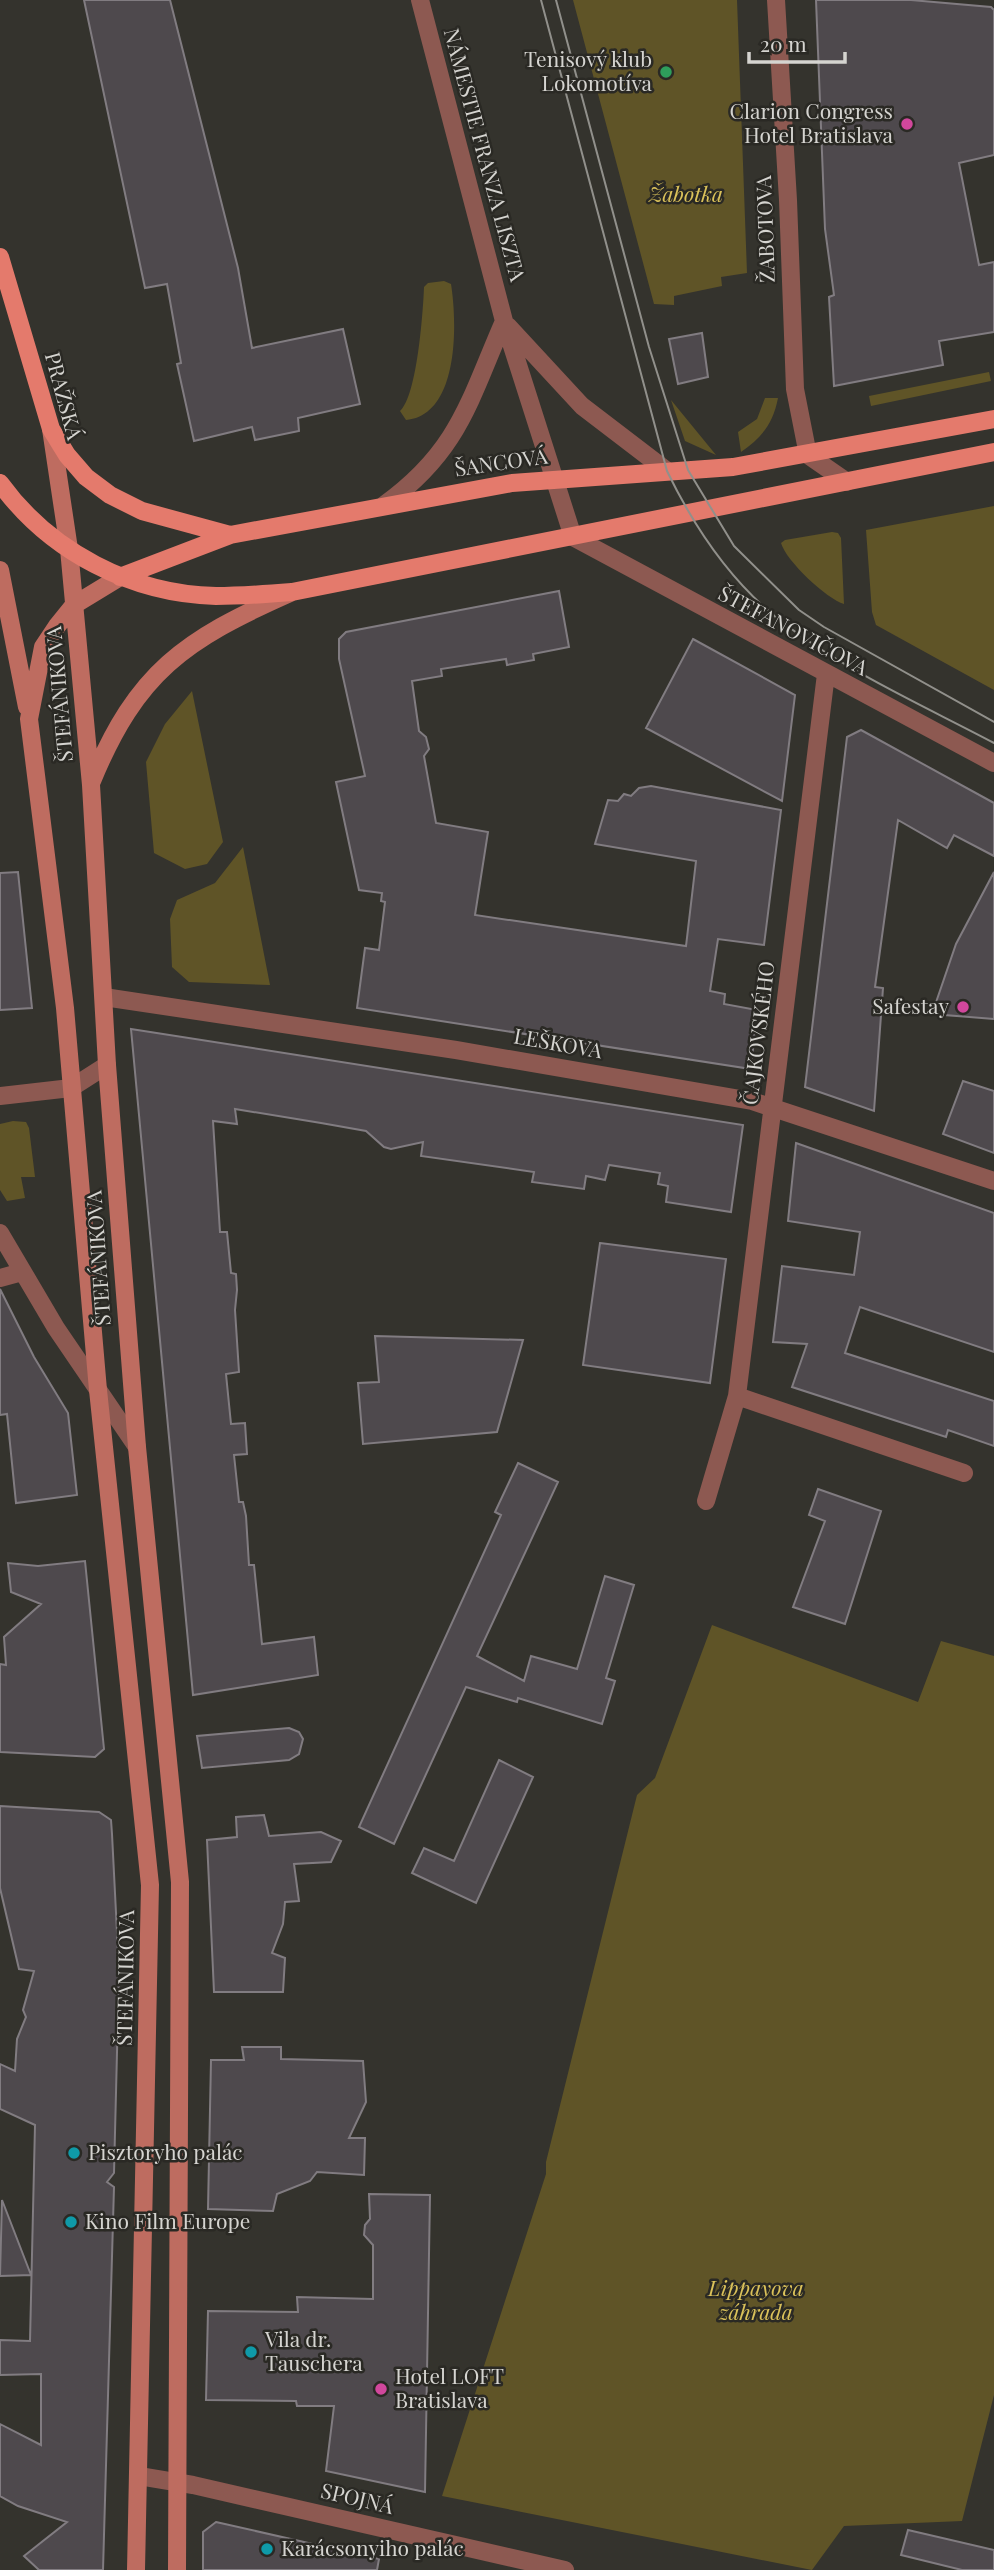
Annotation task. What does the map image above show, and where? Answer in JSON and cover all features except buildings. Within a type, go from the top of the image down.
[{"type":"main road","name":"PRAŽSKÁ","points":[[0,257],[51,429],[69,550],[74,605]]},
{"type":"main road","name":"ŠANCOVÁ","points":[[51,429],[80,469],[110,495],[142,511],[230,535],[384,505],[553,478],[733,467],[994,419]]},
{"type":"main road","points":[[0,483],[14,502],[69,550],[87,562],[120,577],[150,586],[216,596],[292,592],[994,452]]},
{"type":"main road","points":[[74,605],[120,577],[230,535]]},
{"type":"main road","points":[[0,570],[29,719]]},
{"type":"main road","points":[[91,785],[111,734],[131,703],[159,672],[186,648],[229,620],[292,592]]},
{"type":"main road","name":"ŠTEFÁNIKOVA","points":[[74,605],[43,647],[29,719],[65,1008],[98,1390],[150,1885],[136,2570]]},
{"type":"main road","name":"ŠTEFÁNIKOVA","points":[[74,605],[91,785],[107,1065],[137,1447],[180,1882],[177,2570]]},
{"type":"street","name":"NÁMESTIE FRANZA LISZTA","points":[[420,0],[504,321],[573,537]]},
{"type":"street","name":"ŽABOTOVA","points":[[776,0],[788,200],[795,389],[807,455]]},
{"type":"street","name":"NÁMESTIE FRANZA LISZTA","points":[[504,321],[582,405],[667,471]]},
{"type":"street","points":[[384,505],[425,472],[449,442],[461,422],[504,321]]},
{"type":"street","points":[[807,455],[847,482]]},
{"type":"street","name":"ŠTEFANOVIČOVA","points":[[573,537],[994,763]]},
{"type":"street","name":"ČAJKOVSKÉHO","points":[[706,1501],[737,1396],[826,674]]},
{"type":"street","name":"LEŠKOVA","points":[[104,998],[456,1050],[774,1105],[994,1181]]},
{"type":"street","points":[[0,1096],[71,1088],[107,1065]]},
{"type":"street","points":[[0,1233],[98,1390]]},
{"type":"street","points":[[0,1278],[22,1272]]},
{"type":"street","name":"ŠTEFÁNIKOVA","points":[[98,1390],[137,1447]]},
{"type":"street","points":[[737,1396],[964,1473]]},
{"type":"street","name":"SPOJNÁ","points":[[139,2476],[176,2481],[565,2570]]},
{"type":"green space","name":"Žabotka","points":[[573,0],[737,0],[747,273],[721,277],[722,286],[674,296],[674,305],[654,304]]},
{"type":"green space","points":[[444,281],[451,284],[454,320],[454,342],[446,385],[437,402],[424,414],[406,420],[400,411],[411,389],[415,372],[424,287],[428,283]]},
{"type":"green space","points":[[989,372],[991,381],[871,406],[869,396]]},
{"type":"green space","points":[[765,398],[778,398],[770,423],[755,441],[741,452],[738,432],[757,419]]},
{"type":"green space","points":[[671,400],[716,455],[685,441]]},
{"type":"green space","points":[[994,506],[994,690],[876,625],[872,612],[866,530]]},
{"type":"green space","points":[[838,533],[841,538],[844,604],[808,578],[784,551],[781,543]]},
{"type":"green space","points":[[192,691],[223,842],[207,864],[185,869],[154,853],[146,762],[165,724]]},
{"type":"green space","points":[[243,847],[270,985],[189,982],[172,967],[170,919],[177,900],[215,883]]},
{"type":"green space","points":[[26,1122],[29,1128],[35,1177],[21,1177],[25,1198],[7,1201],[0,1190],[0,1124]]},
{"type":"green space","name":"Lippayova záhrada","points":[[712,1625],[918,1702],[941,1641],[994,1656],[994,2395],[962,2521],[844,2526],[812,2570],[442,2496],[546,2174],[546,2162],[637,1795],[655,1778]]},
{"type":"tram line","points":[[541,0],[667,471],[704,537],[752,595],[790,628],[864,675],[994,743]]},
{"type":"tram line","points":[[556,0],[649,347],[688,470],[734,546],[799,610],[824,627],[994,722]]},
{"type":"place","name":"Tenisový klub Lokomotíva","points":[[666,72]]},
{"type":"place","name":"Clarion Congress Hotel Bratislava","points":[[907,124]]},
{"type":"place","name":"Safestay","points":[[963,1007]]},
{"type":"place","name":"Pisztoryho palác","points":[[74,2153]]},
{"type":"place","name":"Kino Film Europe","points":[[71,2222]]},
{"type":"place","name":"Vila dr. Tauschera","points":[[251,2352]]},
{"type":"place","name":"Hotel LOFT Bratislava","points":[[381,2389]]},
{"type":"place","name":"Karácsonyiho palác","points":[[267,2549]]}]
